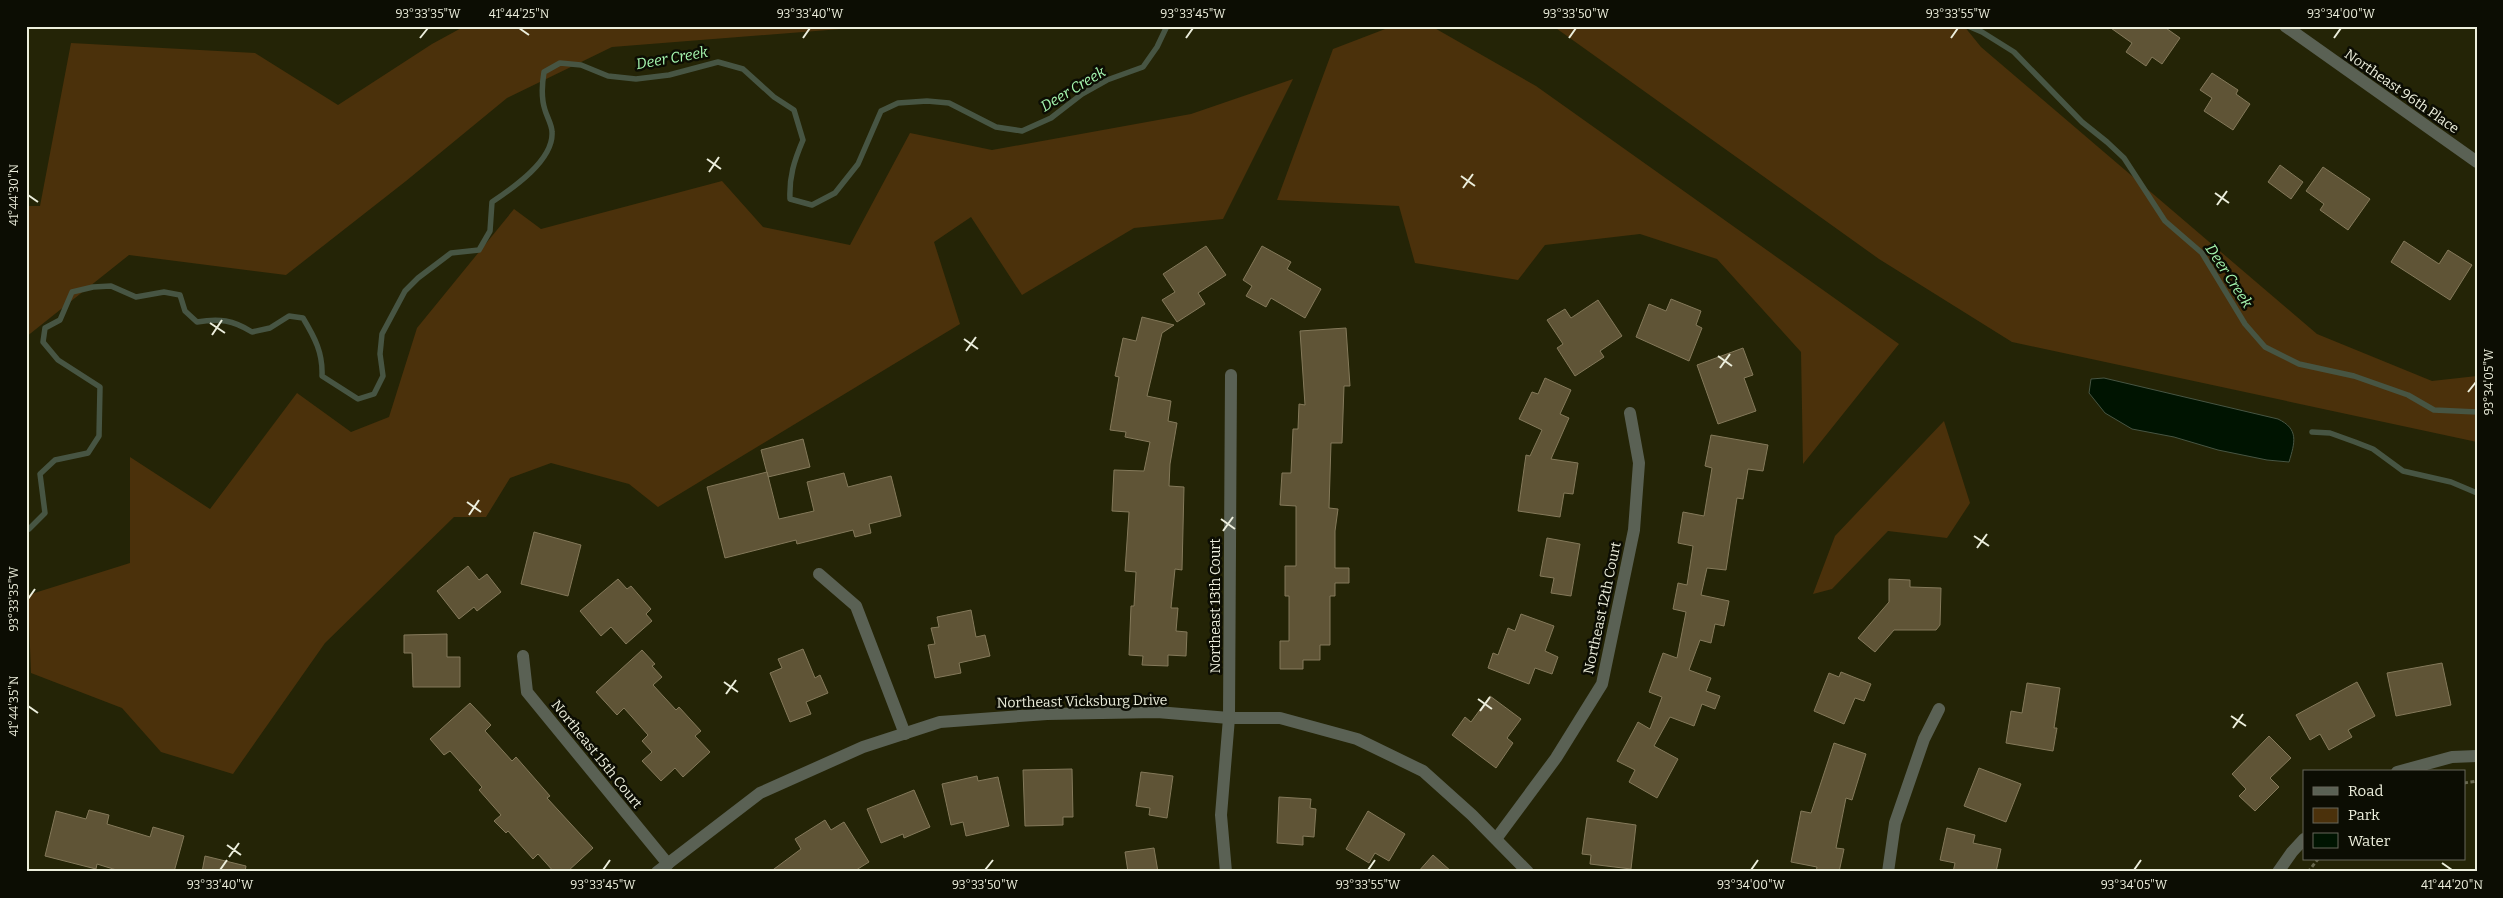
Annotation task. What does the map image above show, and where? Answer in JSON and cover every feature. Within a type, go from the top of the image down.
[{"type":"street","name":"Northeast 96th Place","points":[[2285,26],[2477,162]]},
{"type":"street","name":"Northeast 13th Court","points":[[1226,872],[1221,815],[1229,718],[1231,375]]},
{"type":"street","name":"Northeast 12th Court","points":[[1496,839],[1556,758],[1602,684],[1634,530],[1639,463],[1630,412]]},
{"type":"street","points":[[819,574],[856,606],[905,734]]},
{"type":"street","name":"Northeast 15th Court","points":[[523,656],[527,692],[668,864]]},
{"type":"street","points":[[1888,872],[1896,823],[1924,739],[1939,709]]},
{"type":"street","name":"Northeast Vicksburg Drive","points":[[657,872],[760,793],[863,747],[940,722],[1046,714],[1157,712],[1229,718],[1280,718],[1357,739],[1423,771],[1496,839],[1528,872]]},
{"type":"street","points":[[2404,770],[2452,757],[2477,756]]},
{"type":"street","points":[[2278,872],[2303,840]]},
{"type":"path","points":[[2308,872],[2317,860]]},
{"type":"green space","points":[[465,26],[879,26],[612,47],[507,98],[406,181],[286,275],[129,255],[26,337],[26,206],[40,206],[71,43],[255,53],[338,105],[432,44]]},
{"type":"green space","points":[[1393,26],[1431,26],[1536,86],[1899,344],[1803,464],[1801,352],[1717,259],[1640,234],[1545,245],[1518,280],[1415,263],[1399,206],[1277,200],[1333,49]]},
{"type":"green space","points":[[1553,26],[1964,26],[1981,47],[2317,334],[2432,381],[2477,376],[2477,442],[2012,342],[1879,259]]},
{"type":"green space","points":[[1293,79],[1223,219],[1134,228],[1022,295],[971,217],[934,242],[960,324],[658,507],[629,484],[551,463],[510,478],[486,517],[454,517],[325,643],[233,774],[161,752],[122,708],[31,673],[28,595],[130,563],[130,457],[210,509],[297,393],[351,432],[389,417],[417,328],[514,209],[541,229],[722,181],[763,227],[850,245],[910,133],[992,150],[1191,114]]},
{"type":"green space","points":[[1944,421],[1970,503],[1947,538],[1888,531],[1832,589],[1813,594],[1835,536]]},
{"type":"water","points":[[2104,378],[2278,419],[2289,427],[2294,437],[2289,462],[2267,460],[2218,450],[2174,437],[2132,429],[2105,413],[2089,393],[2091,379]]},
{"type":"building","points":[[2108,26],[2163,26],[2180,38],[2162,64],[2152,57],[2146,66],[2126,52],[2132,43]]},
{"type":"building","points":[[2212,73],[2238,90],[2236,94],[2250,104],[2233,130],[2204,111],[2212,98],[2200,90]]},
{"type":"building","points":[[2280,165],[2303,182],[2291,199],[2268,182]]},
{"type":"building","points":[[2323,167],[2370,199],[2348,230],[2320,210],[2324,204],[2306,191]]},
{"type":"building","points":[[2404,241],[2439,264],[2448,250],[2472,265],[2450,300],[2391,262]]},
{"type":"building","points":[[1206,246],[1226,275],[1198,293],[1205,304],[1177,322],[1162,300],[1175,292],[1163,274]]},
{"type":"building","points":[[1262,246],[1291,262],[1287,269],[1321,289],[1305,318],[1271,298],[1266,307],[1246,296],[1252,286],[1243,280]]},
{"type":"building","points":[[1671,299],[1701,311],[1696,325],[1702,328],[1689,361],[1636,337],[1649,304],[1666,311]]},
{"type":"building","points":[[1598,300],[1622,336],[1600,351],[1604,357],[1575,376],[1557,348],[1563,344],[1547,320],[1565,309],[1571,318]]},
{"type":"building","points":[[1142,317],[1174,325],[1162,333],[1147,396],[1171,401],[1168,421],[1177,423],[1170,464],[1169,486],[1184,487],[1182,570],[1175,569],[1171,608],[1178,608],[1176,631],[1187,632],[1186,656],[1168,655],[1168,666],[1142,665],[1143,656],[1129,655],[1131,606],[1134,606],[1136,572],[1125,571],[1129,512],[1112,511],[1114,470],[1144,471],[1150,442],[1125,437],[1126,432],[1110,430],[1119,377],[1115,376],[1123,338],[1136,341]]},
{"type":"building","points":[[1346,328],[1350,386],[1344,386],[1342,443],[1331,443],[1329,508],[1338,509],[1335,531],[1335,568],[1349,568],[1349,583],[1335,583],[1335,596],[1330,596],[1330,645],[1320,645],[1320,660],[1303,660],[1303,669],[1280,669],[1280,641],[1289,641],[1289,596],[1285,596],[1285,566],[1296,566],[1296,506],[1280,505],[1282,473],[1291,473],[1293,429],[1298,429],[1299,404],[1305,405],[1300,331]]},
{"type":"building","points":[[1743,348],[1753,375],[1744,378],[1756,411],[1718,424],[1697,365]]},
{"type":"building","points":[[1545,378],[1571,390],[1560,414],[1569,418],[1551,459],[1578,463],[1573,494],[1564,493],[1560,517],[1518,511],[1526,455],[1530,456],[1542,430],[1519,419],[1532,392],[1538,394]]},
{"type":"building","points":[[1711,435],[1768,445],[1763,471],[1748,469],[1743,499],[1737,498],[1726,570],[1707,568],[1701,595],[1729,601],[1724,626],[1715,624],[1711,643],[1700,640],[1689,670],[1711,678],[1706,691],[1720,696],[1715,709],[1702,704],[1694,726],[1670,717],[1654,746],[1678,759],[1657,798],[1629,782],[1635,770],[1617,761],[1638,722],[1650,729],[1662,697],[1649,692],[1663,653],[1677,658],[1686,612],[1673,609],[1678,583],[1687,585],[1693,546],[1678,543],[1683,512],[1704,516],[1712,468],[1705,466]]},
{"type":"building","points":[[803,439],[810,467],[768,477],[761,450]]},
{"type":"building","points":[[767,472],[779,519],[814,511],[807,482],[844,473],[848,487],[891,476],[901,516],[869,524],[871,533],[855,537],[853,530],[797,544],[796,540],[725,558],[707,487]]},
{"type":"building","points":[[534,532],[581,545],[568,596],[521,584]]},
{"type":"building","points":[[1547,538],[1580,544],[1571,596],[1551,593],[1554,578],[1540,576]]},
{"type":"building","points":[[468,566],[479,580],[487,574],[501,592],[477,611],[474,607],[459,619],[437,591]]},
{"type":"building","points":[[618,579],[627,589],[631,586],[651,609],[646,614],[652,621],[626,644],[611,627],[601,636],[580,611]]},
{"type":"building","points":[[1889,579],[1910,580],[1910,587],[1941,588],[1940,625],[1936,630],[1894,630],[1875,652],[1858,638],[1889,602]]},
{"type":"building","points":[[971,610],[976,637],[985,635],[990,656],[959,663],[961,673],[935,678],[928,645],[935,644],[931,628],[939,627],[937,617]]},
{"type":"building","points":[[1521,614],[1554,626],[1545,651],[1558,657],[1552,674],[1535,668],[1529,684],[1488,668],[1493,653],[1498,655],[1508,628],[1515,631]]},
{"type":"building","points":[[447,634],[447,657],[460,657],[460,687],[413,687],[412,653],[404,653],[404,635]]},
{"type":"building","points":[[803,649],[815,678],[820,675],[828,693],[806,702],[811,714],[790,722],[770,673],[782,668],[778,659]]},
{"type":"building","points":[[642,650],[655,664],[652,666],[662,677],[653,685],[676,710],[679,707],[701,731],[695,736],[710,752],[683,777],[675,768],[661,781],[642,761],[652,752],[642,741],[648,735],[624,708],[617,715],[596,692]]},
{"type":"building","points":[[2442,663],[2451,705],[2396,716],[2387,673]]},
{"type":"building","points":[[1841,672],[1871,684],[1864,701],[1855,698],[1844,724],[1814,711],[1829,673],[1839,677]]},
{"type":"building","points":[[2357,682],[2375,716],[2348,730],[2352,737],[2329,750],[2320,734],[2310,740],[2296,715]]},
{"type":"building","points":[[2027,683],[2060,688],[2054,728],[2057,728],[2053,751],[2006,743],[2011,711],[2022,713]]},
{"type":"building","points":[[1490,696],[1521,719],[1507,738],[1513,743],[1496,768],[1452,735],[1465,717],[1471,722]]},
{"type":"building","points":[[470,703],[491,725],[485,731],[512,761],[516,757],[550,796],[547,798],[593,848],[567,872],[554,872],[538,854],[533,859],[508,831],[506,833],[494,821],[501,815],[479,790],[482,787],[450,751],[444,755],[430,739]]},
{"type":"building","points":[[2269,736],[2291,758],[2270,778],[2279,787],[2255,811],[2239,796],[2246,789],[2232,774]]},
{"type":"building","points":[[1834,743],[1866,754],[1852,800],[1846,798],[1836,848],[1844,849],[1839,872],[1816,872],[1817,867],[1791,862],[1801,811],[1811,813]]},
{"type":"building","points":[[1979,768],[2021,784],[2006,822],[1964,806]]},
{"type":"building","points":[[1072,769],[1073,817],[1063,817],[1063,825],[1025,826],[1023,770]]},
{"type":"building","points":[[1141,772],[1173,776],[1167,818],[1149,815],[1150,808],[1136,806]]},
{"type":"building","points":[[977,776],[978,781],[998,777],[1009,826],[966,836],[963,822],[951,825],[942,784]]},
{"type":"building","points":[[914,790],[930,827],[904,838],[903,834],[881,843],[867,809]]},
{"type":"building","points":[[1279,797],[1311,799],[1310,808],[1316,809],[1314,837],[1303,836],[1303,845],[1277,843]]},
{"type":"building","points":[[89,810],[109,815],[107,824],[150,837],[153,827],[184,836],[174,872],[123,872],[97,864],[96,869],[45,856],[56,811],[86,819]]},
{"type":"building","points":[[1368,811],[1405,834],[1389,861],[1375,853],[1369,863],[1346,849]]},
{"type":"building","points":[[1587,818],[1636,825],[1631,869],[1590,864],[1591,855],[1582,854]]},
{"type":"building","points":[[825,820],[831,830],[844,822],[869,862],[853,872],[770,872],[801,849],[795,839]]},
{"type":"building","points":[[1947,828],[1975,835],[1973,843],[2001,849],[1996,872],[1953,872],[1955,863],[1940,860]]},
{"type":"building","points":[[1154,848],[1158,872],[1128,872],[1125,852]]},
{"type":"building","points":[[1433,855],[1452,872],[1418,872]]},
{"type":"building","points":[[205,856],[246,866],[245,872],[202,872]]},
{"type":"waterway","name":"Deer Creek","points":[[29,529],[45,513],[40,474],[55,460],[88,453],[99,436],[100,387],[58,360],[43,342],[45,328],[60,320],[72,292],[93,287],[111,286],[136,297],[164,292],[180,295],[185,311],[197,322],[226,321],[252,332],[270,328],[289,316],[303,318],[317,346],[321,360],[322,376],[358,399],[374,394],[383,376],[380,354],[382,334],[405,291],[418,278],[451,253],[479,250],[490,231],[492,202],[531,172],[546,153],[551,142],[552,132],[543,101],[543,77],[544,72],[560,63],[581,65],[608,76],[636,79],[669,75],[718,62],[743,69],[774,97],[794,110],[803,140],[793,169],[790,183],[790,199],[812,205],[835,193],[858,164],[881,111],[898,103],[927,101],[949,103],[996,127],[1022,131],[1051,118],[1082,94],[1107,80],[1143,67],[1157,47],[1167,26]]},
{"type":"waterway","name":"Deer Creek","points":[[1968,26],[1982,32],[2014,52],[2082,122],[2124,158],[2165,221],[2202,253],[2245,324],[2265,347],[2299,364],[2354,376],[2408,395],[2434,410],[2477,412]]},
{"type":"waterway","points":[[2312,432],[2330,433],[2355,442],[2373,449],[2403,471],[2451,482],[2477,493]]}]
